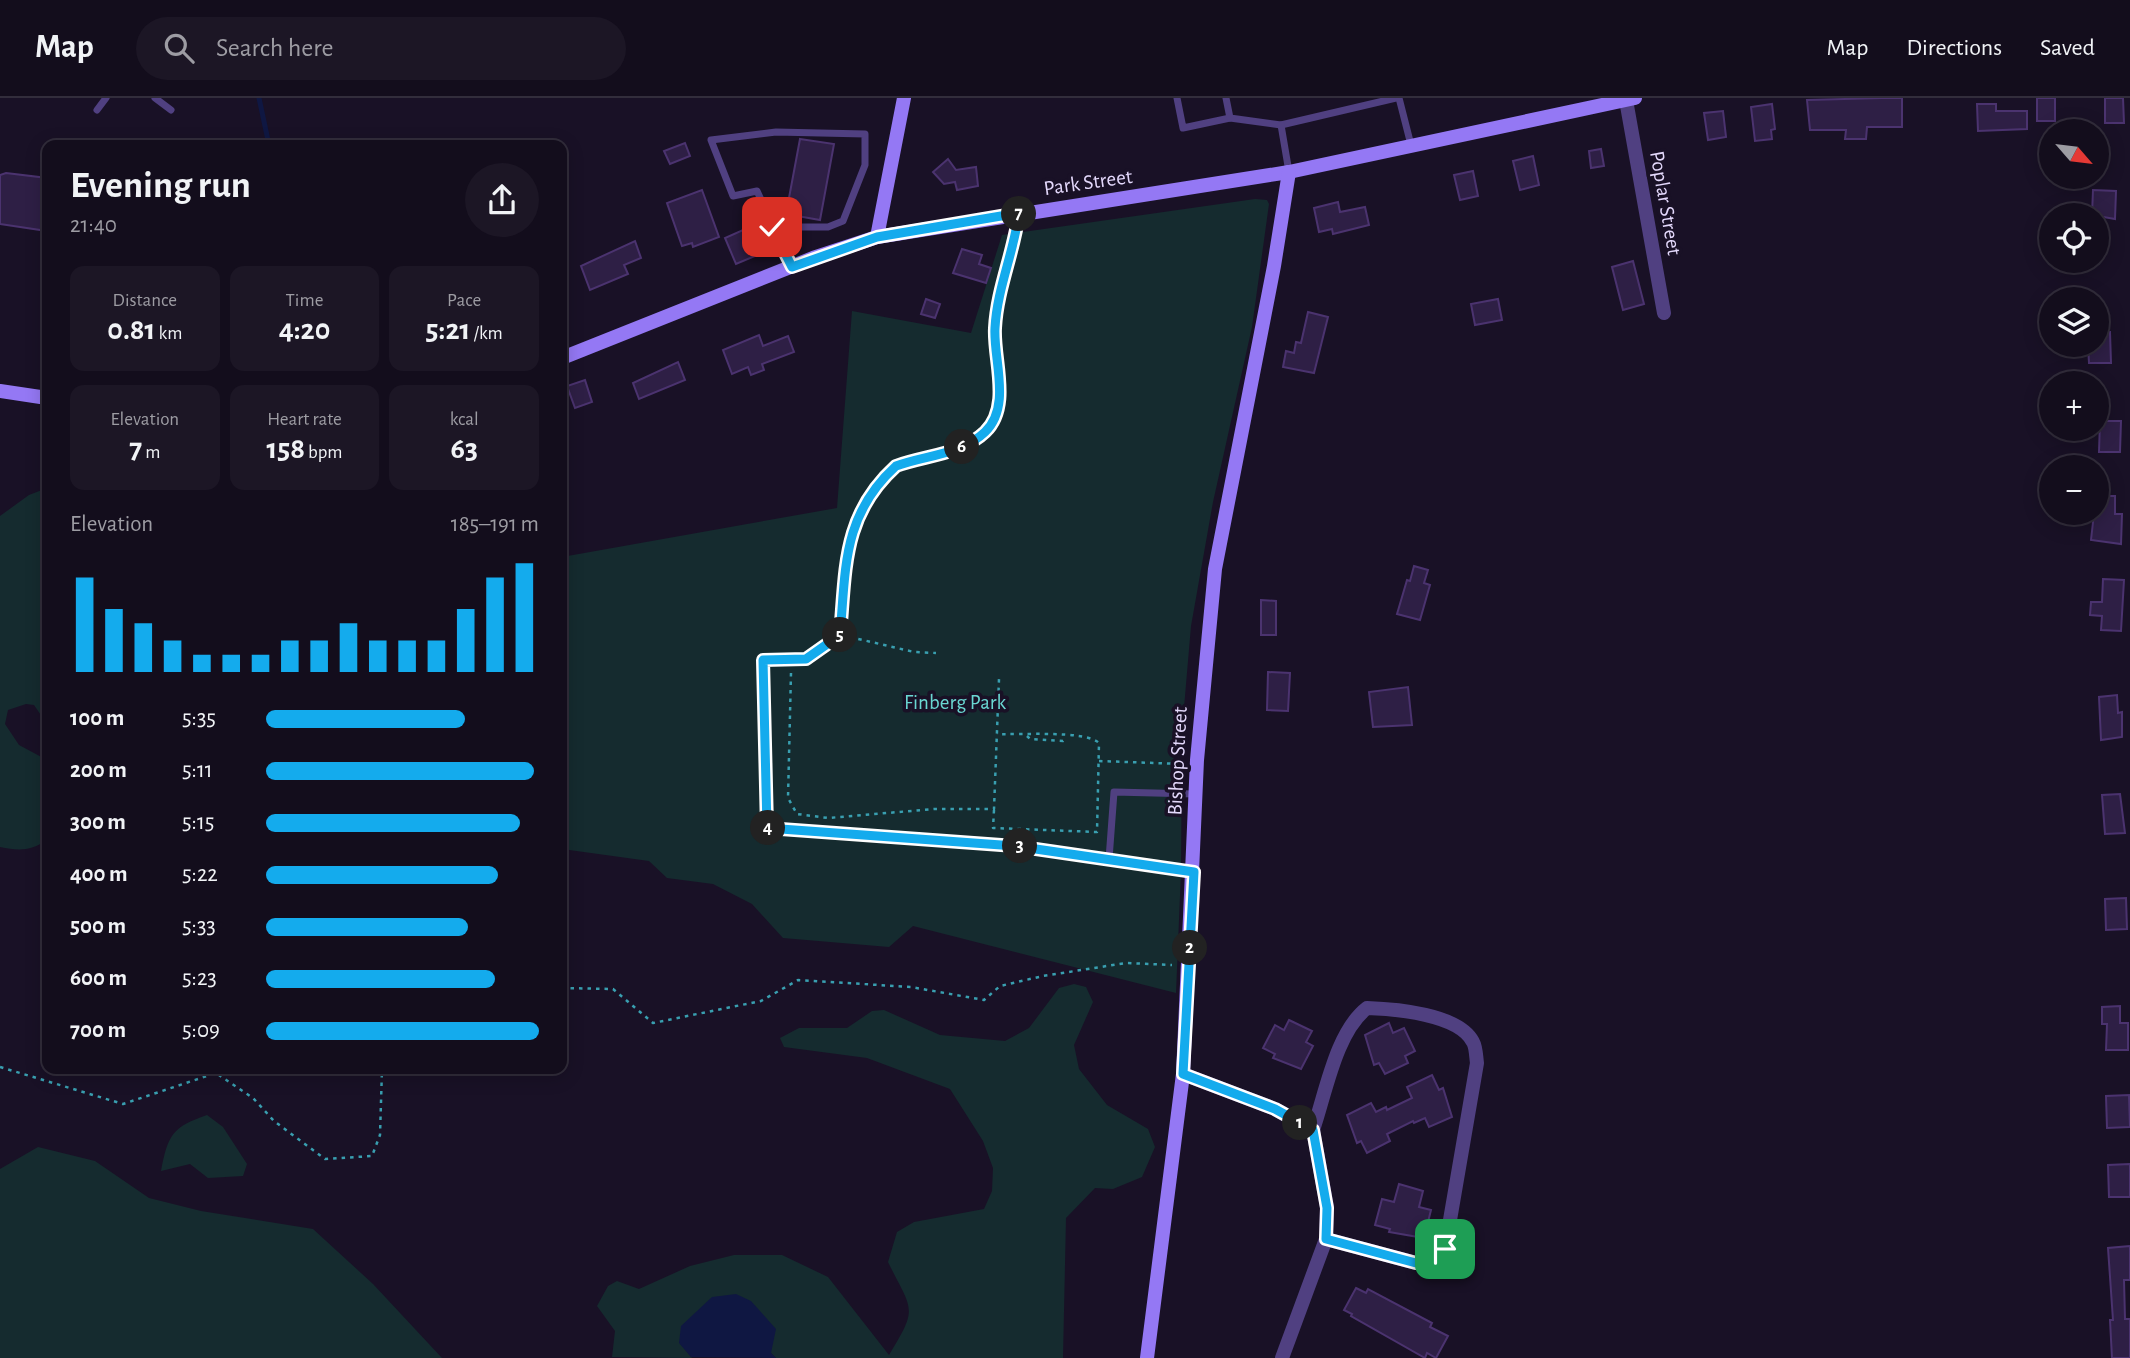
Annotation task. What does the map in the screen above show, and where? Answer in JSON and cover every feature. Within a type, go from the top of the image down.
[{"type":"main road","points":[[877,237],[904,98]]},
{"type":"main road","name":"Park Street","points":[[567,356],[792,267],[877,237],[1289,172],[1631,99]]},
{"type":"main road","name":"Bishop Street","points":[[1147,1358],[1183,1074],[1201,708],[1215,569],[1274,266],[1289,172]]},
{"type":"main road","points":[[0,391],[42,397]]},
{"type":"street","name":"Poplar Street","points":[[1631,99],[1664,313]]},
{"type":"street","points":[[1282,1358],[1326,1239],[1327,1208],[1313,1130],[1343,1036],[1354,1019],[1367,1008],[1438,1019],[1461,1027],[1474,1042],[1477,1063],[1445,1249],[1434,1261],[1416,1263],[1326,1239]]},
{"type":"street","points":[[1183,1074],[1275,1109],[1313,1130]]},
{"type":"lane","points":[[97,110],[106,98]]},
{"type":"lane","points":[[155,98],[172,110]]},
{"type":"lane","points":[[1177,98],[1183,128],[1230,118],[1281,125],[1398,98],[1411,145]]},
{"type":"lane","points":[[1226,98],[1230,118]]},
{"type":"lane","points":[[1281,125],[1289,172]]},
{"type":"lane","points":[[772,227],[828,227],[842,221],[865,165],[865,134],[776,132],[711,140],[733,197],[757,191],[772,227],[792,267]]},
{"type":"lane","points":[[1019,213],[998,298],[995,331],[999,387],[991,426],[974,442],[896,466],[876,486],[860,512],[847,548],[840,635],[806,659],[763,660],[767,828],[933,838],[1194,872]]},
{"type":"lane","points":[[1109,859],[1114,792],[1196,794]]},
{"type":"path","points":[[840,635],[914,652],[936,653]]},
{"type":"path","points":[[792,659],[788,798],[797,814],[828,818],[934,809],[994,809]]},
{"type":"path","points":[[997,734],[1027,736],[1031,733],[1094,738],[1099,743],[1097,832],[993,828],[999,679]]},
{"type":"path","points":[[1099,761],[1181,764]]},
{"type":"path","points":[[567,988],[613,989],[653,1023],[761,1001],[798,980],[911,987],[984,1000],[1000,986],[1043,976],[1126,963],[1190,966]]},
{"type":"path","points":[[0,1067],[123,1104],[213,1074]]},
{"type":"path","points":[[217,1074],[253,1098],[274,1121],[325,1159],[372,1156],[380,1135],[382,1074]]},
{"type":"green space","name":"Finberg Park","points":[[1255,199],[1267,200],[1269,204],[1252,327],[1213,502],[1191,626],[1182,731],[1181,871],[1176,993],[913,926],[889,947],[783,938],[752,904],[713,884],[667,878],[649,861],[567,850],[567,556],[837,508],[852,311],[971,333],[1002,235]]},
{"type":"green space","points":[[42,490],[42,717],[34,705],[26,704],[8,710],[5,724],[19,745],[42,757],[42,843],[25,849],[13,849],[0,847],[0,516],[29,495]]},
{"type":"green space","points":[[1074,984],[1086,987],[1093,1002],[1074,1045],[1079,1069],[1107,1105],[1148,1129],[1155,1147],[1142,1177],[1113,1189],[1095,1188],[1066,1218],[1063,1358],[776,1358],[771,1353],[679,1342],[692,1358],[612,1357],[615,1331],[597,1306],[608,1286],[617,1281],[639,1289],[690,1266],[734,1255],[782,1255],[828,1277],[889,1355],[905,1327],[909,1308],[888,1262],[897,1232],[914,1222],[984,1209],[992,1191],[993,1168],[983,1141],[950,1089],[867,1058],[784,1047],[780,1038],[799,1028],[847,1028],[872,1011],[884,1010],[940,1035],[1005,1041],[1029,1028],[1059,988]]},
{"type":"green space","points":[[207,1115],[223,1127],[247,1164],[243,1176],[208,1178],[190,1164],[161,1171],[166,1149],[174,1134],[179,1128]]},
{"type":"green space","points":[[38,1147],[95,1161],[149,1198],[201,1211],[313,1229],[373,1284],[442,1358],[0,1358],[0,1169]]},
{"type":"shaded area","points":[[736,1294],[751,1301],[776,1329],[771,1353],[776,1358],[691,1357],[679,1343],[681,1326],[712,1297]]},
{"type":"building","points":[[1902,98],[1902,127],[1867,127],[1866,139],[1845,139],[1846,130],[1810,130],[1807,100]]},
{"type":"building","points":[[2037,98],[2055,98],[2055,119],[2037,121]]},
{"type":"building","points":[[2105,98],[2123,98],[2124,123],[2109,123],[2109,119],[2105,119]]},
{"type":"building","points":[[1772,104],[1775,129],[1771,130],[1772,139],[1755,141],[1751,107]]},
{"type":"building","points":[[1977,104],[1996,104],[1996,111],[2027,111],[2027,129],[1978,131]]},
{"type":"building","points":[[1723,111],[1726,137],[1708,140],[1704,113]]},
{"type":"building","points":[[800,139],[834,144],[820,220],[786,214]]},
{"type":"building","points":[[685,143],[690,156],[670,164],[664,151]]},
{"type":"building","points":[[1601,149],[1604,166],[1591,168],[1589,151]]},
{"type":"building","points":[[1533,156],[1539,185],[1520,190],[1513,161]]},
{"type":"building","points":[[948,159],[956,170],[976,167],[978,186],[957,190],[955,182],[944,184],[933,172]]},
{"type":"building","points":[[1473,171],[1478,196],[1460,200],[1454,175]]},
{"type":"building","points":[[6,173],[42,177],[42,230],[0,224],[0,175]]},
{"type":"building","points":[[702,190],[719,237],[693,247],[692,243],[682,246],[667,203]]},
{"type":"building","points":[[2093,190],[2116,191],[2115,219],[2109,218],[2109,203],[2092,203]]},
{"type":"building","points":[[1338,202],[1340,212],[1365,207],[1369,225],[1333,234],[1332,229],[1319,232],[1314,208]]},
{"type":"building","points":[[743,230],[755,256],[736,264],[725,238]]},
{"type":"building","points":[[635,241],[641,258],[624,265],[628,274],[590,290],[581,266]]},
{"type":"building","points":[[962,249],[982,255],[979,264],[991,268],[986,283],[953,273]]},
{"type":"building","points":[[1633,261],[1644,304],[1623,310],[1612,267]]},
{"type":"building","points":[[926,299],[940,304],[935,318],[921,314]]},
{"type":"building","points":[[1498,299],[1502,320],[1475,325],[1471,304]]},
{"type":"building","points":[[1308,312],[1328,317],[1314,373],[1283,367],[1286,351],[1294,353],[1296,342],[1301,343]]},
{"type":"building","points":[[2110,332],[2111,363],[2089,363],[2089,357],[2109,357]]},
{"type":"building","points":[[759,335],[763,346],[788,336],[794,352],[762,364],[764,370],[751,375],[748,367],[732,374],[723,350]]},
{"type":"building","points":[[678,362],[685,380],[639,399],[633,383]]},
{"type":"building","points":[[585,380],[592,402],[575,408],[567,386]]},
{"type":"building","points":[[2109,421],[2121,421],[2120,452],[2099,452],[2099,441],[2109,441]]},
{"type":"building","points":[[2109,496],[2115,496],[2115,514],[2122,514],[2121,544],[2091,540],[2093,525],[2109,525]]},
{"type":"building","points":[[1414,566],[1428,570],[1424,583],[1430,585],[1420,620],[1397,614]]},
{"type":"building","points":[[2103,579],[2124,580],[2121,631],[2101,630],[2102,616],[2090,615],[2091,602],[2102,602]]},
{"type":"building","points":[[1261,600],[1276,601],[1276,635],[1261,635]]},
{"type":"building","points":[[1268,672],[1290,673],[1288,711],[1267,710]]},
{"type":"building","points":[[1408,687],[1412,725],[1373,727],[1369,692]]},
{"type":"building","points":[[2117,695],[2118,713],[2122,712],[2122,737],[2101,740],[2099,697]]},
{"type":"building","points":[[2120,794],[2125,833],[2105,834],[2102,795]]},
{"type":"building","points":[[2126,898],[2127,929],[2106,930],[2105,899]]},
{"type":"building","points":[[2120,1006],[2120,1023],[2128,1023],[2128,1050],[2106,1050],[2107,1024],[2102,1024],[2102,1007]]},
{"type":"building","points":[[1289,1020],[1312,1031],[1306,1042],[1313,1046],[1301,1069],[1273,1058],[1275,1054],[1263,1048],[1275,1025],[1284,1030]]},
{"type":"building","points":[[1389,1023],[1393,1033],[1404,1028],[1415,1051],[1405,1056],[1408,1063],[1385,1074],[1379,1063],[1374,1065],[1365,1035]]},
{"type":"building","points":[[1432,1075],[1439,1090],[1443,1088],[1452,1117],[1429,1127],[1425,1118],[1414,1123],[1413,1121],[1387,1134],[1390,1141],[1367,1153],[1361,1141],[1357,1143],[1347,1115],[1371,1103],[1376,1112],[1386,1107],[1387,1110],[1412,1098],[1407,1087]]},
{"type":"building","points":[[2129,1095],[2130,1127],[2107,1128],[2106,1096]]},
{"type":"building","points":[[2130,1164],[2130,1197],[2109,1197],[2108,1165]]},
{"type":"building","points":[[1399,1184],[1423,1191],[1419,1207],[1431,1210],[1424,1238],[1389,1232],[1390,1229],[1375,1225],[1382,1199],[1394,1202]]},
{"type":"building","points":[[2130,1246],[2130,1280],[2124,1280],[2125,1319],[2130,1319],[2130,1358],[2112,1358],[2110,1320],[2113,1320],[2108,1248]]},
{"type":"building","points":[[1356,1288],[1366,1293],[1368,1289],[1432,1323],[1430,1327],[1448,1336],[1436,1358],[1427,1353],[1425,1358],[1344,1310]]},
{"type":"waterway","points":[[259,98],[268,140]]},
{"type":"route","points":[[772,227],[792,267],[877,237],[1019,213],[1017,232],[998,298],[995,331],[1000,370],[991,426],[974,442],[908,461],[887,474],[860,512],[847,548],[840,635],[806,659],[763,660],[767,828],[866,833],[1015,846],[1194,872],[1183,1074],[1275,1109],[1313,1130],[1327,1208],[1326,1239],[1416,1263],[1434,1261],[1445,1249]]}]
